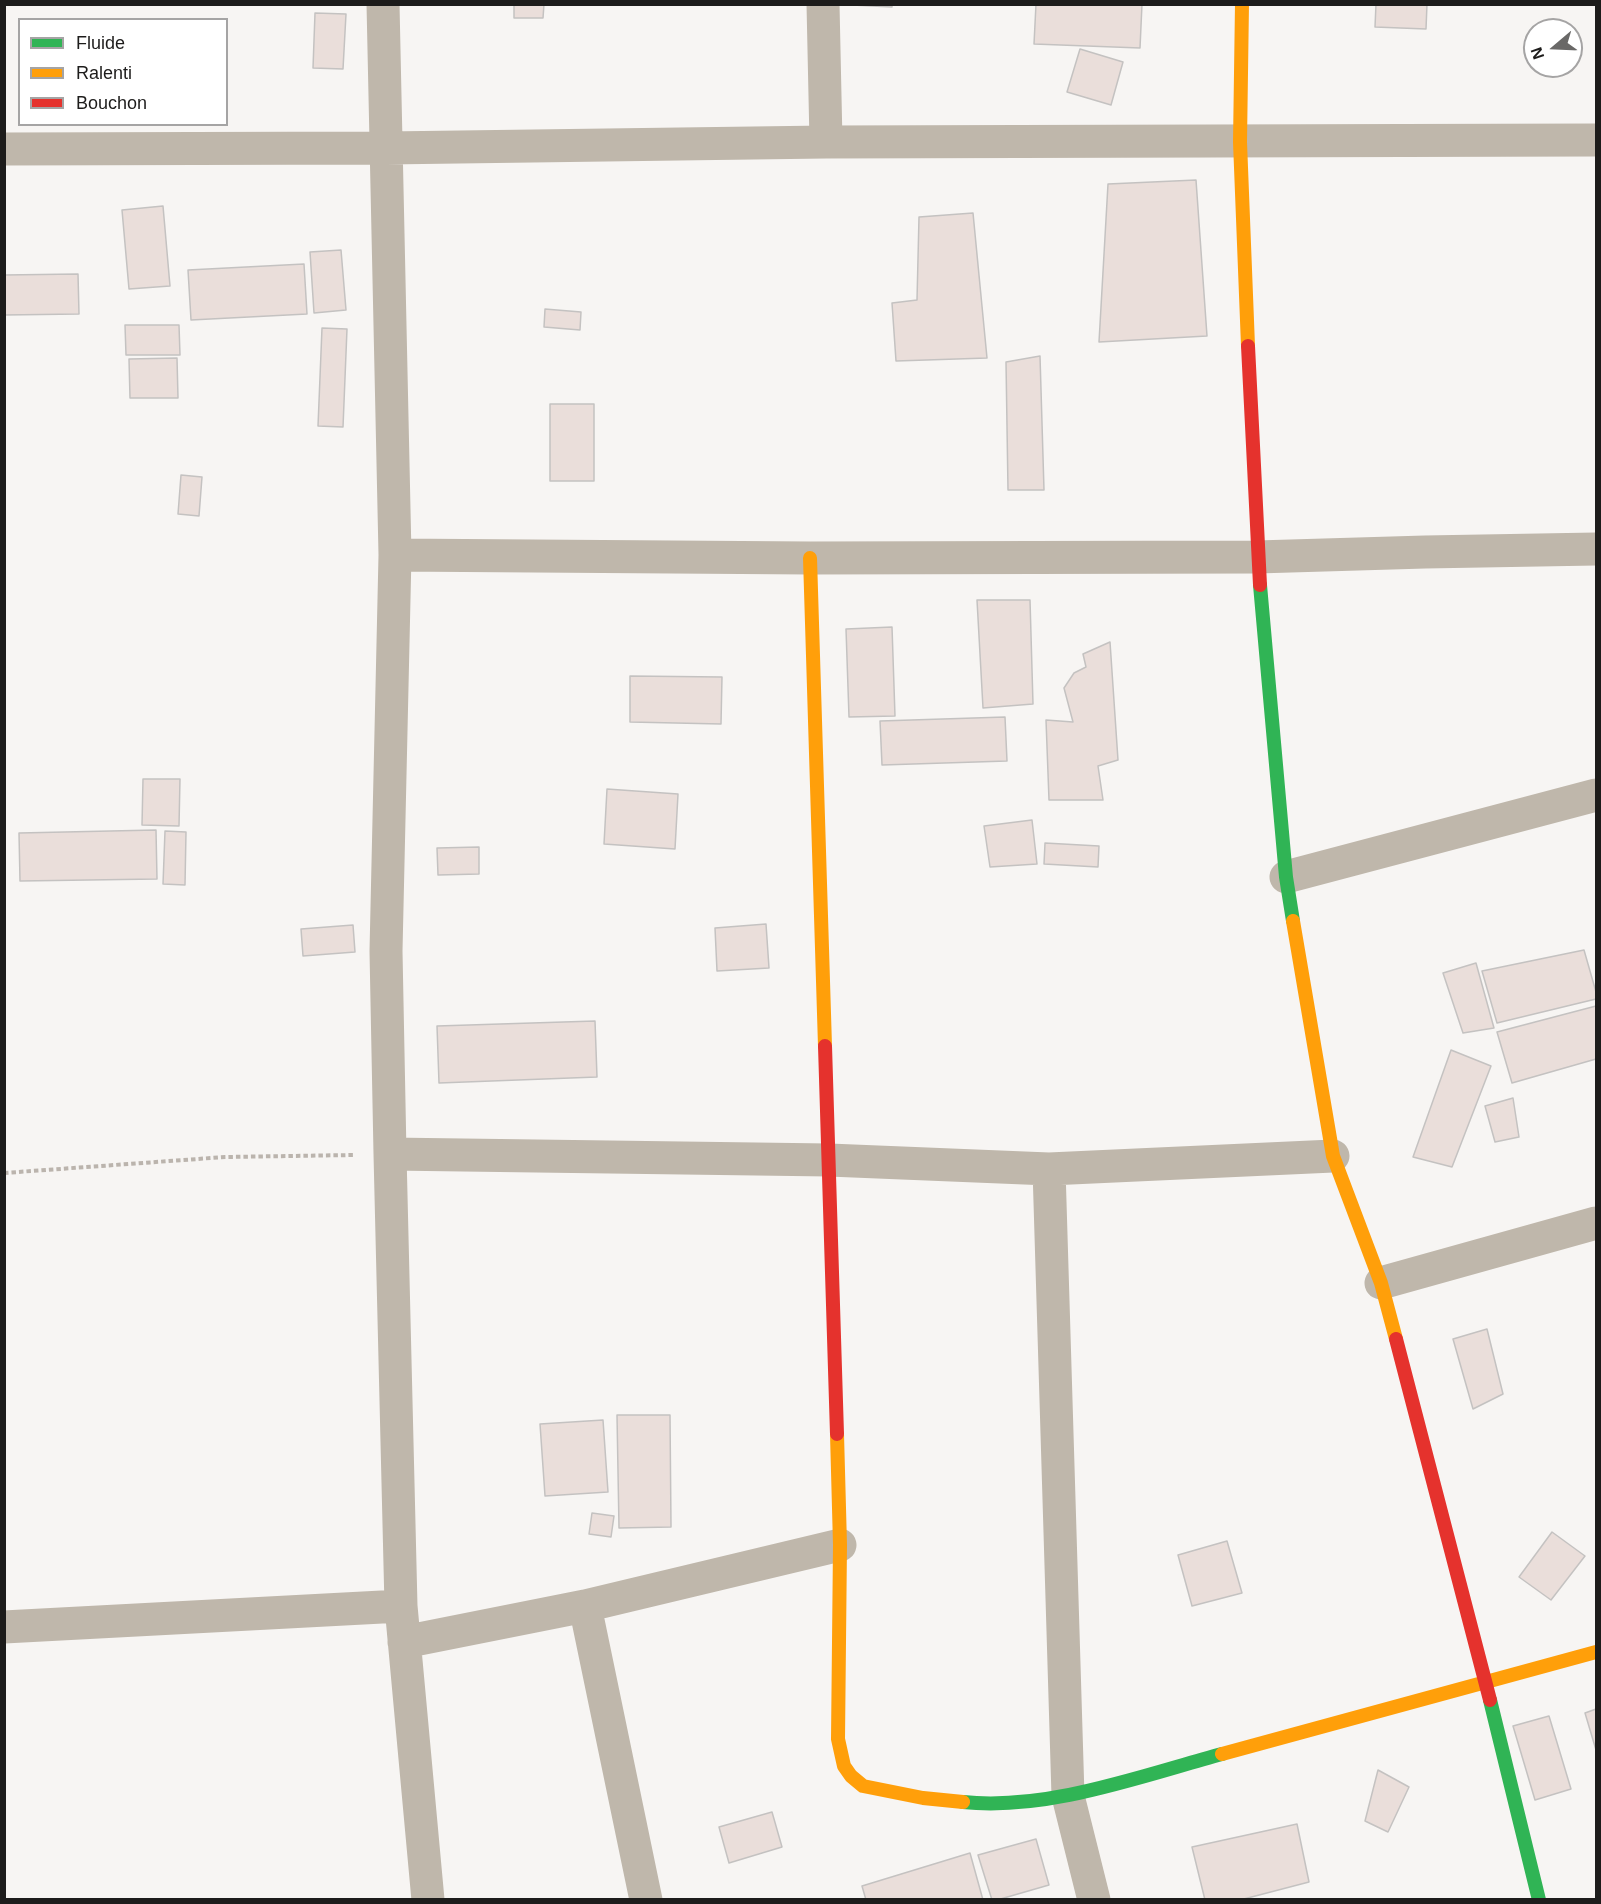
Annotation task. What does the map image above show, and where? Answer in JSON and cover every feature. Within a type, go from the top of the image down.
[{"type":"street","points":[[383,4],[395,555],[386,951],[390,1154],[401,1606],[428,1899]]},
{"type":"street","points":[[823,4],[826,142]]},
{"type":"street","points":[[1242,4],[1240,142],[1257,557],[1286,877],[1333,1156],[1382,1283],[1539,1899]]},
{"type":"street","points":[[4,149],[386,148],[826,142],[1596,140]]},
{"type":"street","points":[[395,555],[810,558],[1257,557],[1596,549]]},
{"type":"street","points":[[810,558],[840,1545],[838,1739],[839,1754],[844,1768],[863,1786],[951,1802],[1007,1804],[1068,1796],[1596,1652]]},
{"type":"street","points":[[1286,877],[1596,795]]},
{"type":"street","points":[[390,1154],[829,1160],[1049,1169],[1333,1156]]},
{"type":"street","points":[[1049,1169],[1068,1796],[1094,1899]]},
{"type":"street","points":[[1382,1283],[1596,1223]]},
{"type":"street","points":[[404,1642],[585,1606],[840,1545]]},
{"type":"street","points":[[4,1627],[401,1606]]},
{"type":"street","points":[[585,1606],[646,1899]]},
{"type":"path","points":[[4,1173],[225,1158],[390,1154]]},
{"type":"building","points":[[514,4],[544,4],[543,18],[514,18]]},
{"type":"building","points":[[852,4],[892,4],[892,7],[852,5]]},
{"type":"building","points":[[1036,4],[1142,4],[1140,48],[1034,44]]},
{"type":"building","points":[[1376,4],[1427,4],[1426,29],[1375,27]]},
{"type":"building","points":[[315,13],[346,14],[343,69],[313,68]]},
{"type":"building","points":[[1080,49],[1123,62],[1111,105],[1067,92]]},
{"type":"building","points":[[1196,180],[1207,336],[1099,342],[1108,184]]},
{"type":"building","points":[[163,206],[170,286],[129,289],[122,210]]},
{"type":"building","points":[[973,213],[987,358],[896,361],[892,303],[917,300],[919,217]]},
{"type":"building","points":[[341,250],[346,310],[314,313],[310,252]]},
{"type":"building","points":[[304,264],[307,314],[191,320],[188,270]]},
{"type":"building","points":[[78,274],[79,314],[4,315],[4,275]]},
{"type":"building","points":[[545,309],[581,312],[580,330],[544,327]]},
{"type":"building","points":[[125,325],[179,325],[180,355],[126,355]]},
{"type":"building","points":[[322,328],[347,329],[343,427],[318,426]]},
{"type":"building","points":[[1040,356],[1044,490],[1008,490],[1006,362]]},
{"type":"building","points":[[177,358],[178,398],[130,398],[129,359]]},
{"type":"building","points":[[550,404],[594,404],[594,481],[550,481]]},
{"type":"building","points":[[181,475],[202,477],[199,516],[178,514]]},
{"type":"building","points":[[977,600],[1030,600],[1033,704],[983,708]]},
{"type":"building","points":[[892,627],[895,716],[849,717],[846,629]]},
{"type":"building","points":[[1110,642],[1118,760],[1098,766],[1103,800],[1049,800],[1046,720],[1073,722],[1064,688],[1074,673],[1086,667],[1083,654]]},
{"type":"building","points":[[630,676],[722,677],[721,724],[630,722]]},
{"type":"building","points":[[1005,717],[1007,761],[882,765],[880,721]]},
{"type":"building","points":[[143,779],[180,779],[179,826],[142,825]]},
{"type":"building","points":[[607,789],[678,794],[675,849],[604,844]]},
{"type":"building","points":[[1032,820],[1037,864],[990,867],[984,826]]},
{"type":"building","points":[[156,830],[157,879],[20,881],[19,833]]},
{"type":"building","points":[[165,831],[186,832],[185,885],[163,884]]},
{"type":"building","points":[[1045,843],[1099,846],[1098,867],[1044,864]]},
{"type":"building","points":[[479,847],[479,874],[438,875],[437,848]]},
{"type":"building","points":[[766,924],[769,968],[717,971],[715,928]]},
{"type":"building","points":[[353,925],[355,952],[303,956],[301,929]]},
{"type":"building","points":[[1584,950],[1596,999],[1497,1023],[1482,971]]},
{"type":"building","points":[[1476,963],[1494,1028],[1463,1033],[1443,973]]},
{"type":"building","points":[[1596,1006],[1596,1059],[1512,1083],[1497,1032]]},
{"type":"building","points":[[595,1021],[597,1077],[439,1083],[437,1026]]},
{"type":"building","points":[[1451,1050],[1491,1066],[1452,1167],[1413,1157]]},
{"type":"building","points":[[1513,1098],[1519,1137],[1495,1142],[1485,1106]]},
{"type":"building","points":[[1487,1329],[1503,1394],[1473,1409],[1453,1339]]},
{"type":"building","points":[[617,1415],[670,1415],[671,1527],[619,1528]]},
{"type":"building","points":[[603,1420],[608,1492],[545,1496],[540,1424]]},
{"type":"building","points":[[592,1513],[614,1516],[611,1537],[589,1534]]},
{"type":"building","points":[[1552,1532],[1585,1556],[1551,1600],[1519,1577]]},
{"type":"building","points":[[1227,1541],[1242,1593],[1192,1606],[1178,1555]]},
{"type":"building","points":[[1596,1709],[1596,1750],[1585,1713]]},
{"type":"building","points":[[1549,1716],[1571,1789],[1535,1800],[1513,1726]]},
{"type":"building","points":[[1378,1770],[1409,1787],[1388,1832],[1365,1821]]},
{"type":"building","points":[[772,1812],[782,1847],[729,1863],[719,1827]]},
{"type":"building","points":[[1297,1824],[1309,1882],[1240,1900],[1205,1900],[1192,1847]]},
{"type":"building","points":[[1036,1839],[1049,1885],[992,1900],[978,1855]]},
{"type":"building","points":[[970,1853],[983,1900],[866,1900],[862,1886]]},
{"type":"traffic: fast","points":[[1260,585],[1286,877],[1293,921]]},
{"type":"traffic: fast","points":[[1490,1700],[1539,1900]]},
{"type":"traffic: fast","points":[[963,1802],[995,1803],[1061,1797],[1222,1754]]},
{"type":"traffic: slow","points":[[1242,4],[1240,142],[1248,346]]},
{"type":"traffic: slow","points":[[810,558],[825,1046]]},
{"type":"traffic: slow","points":[[1293,921],[1333,1156],[1381,1283],[1396,1339]]},
{"type":"traffic: slow","points":[[837,1434],[840,1545],[838,1739],[844,1766],[851,1776],[863,1786],[923,1798],[963,1802]]},
{"type":"traffic: slow","points":[[1222,1754],[1596,1652]]},
{"type":"traffic: jam","points":[[1248,346],[1260,585]]},
{"type":"traffic: jam","points":[[825,1046],[837,1434]]},
{"type":"traffic: jam","points":[[1396,1339],[1490,1700]]}]
